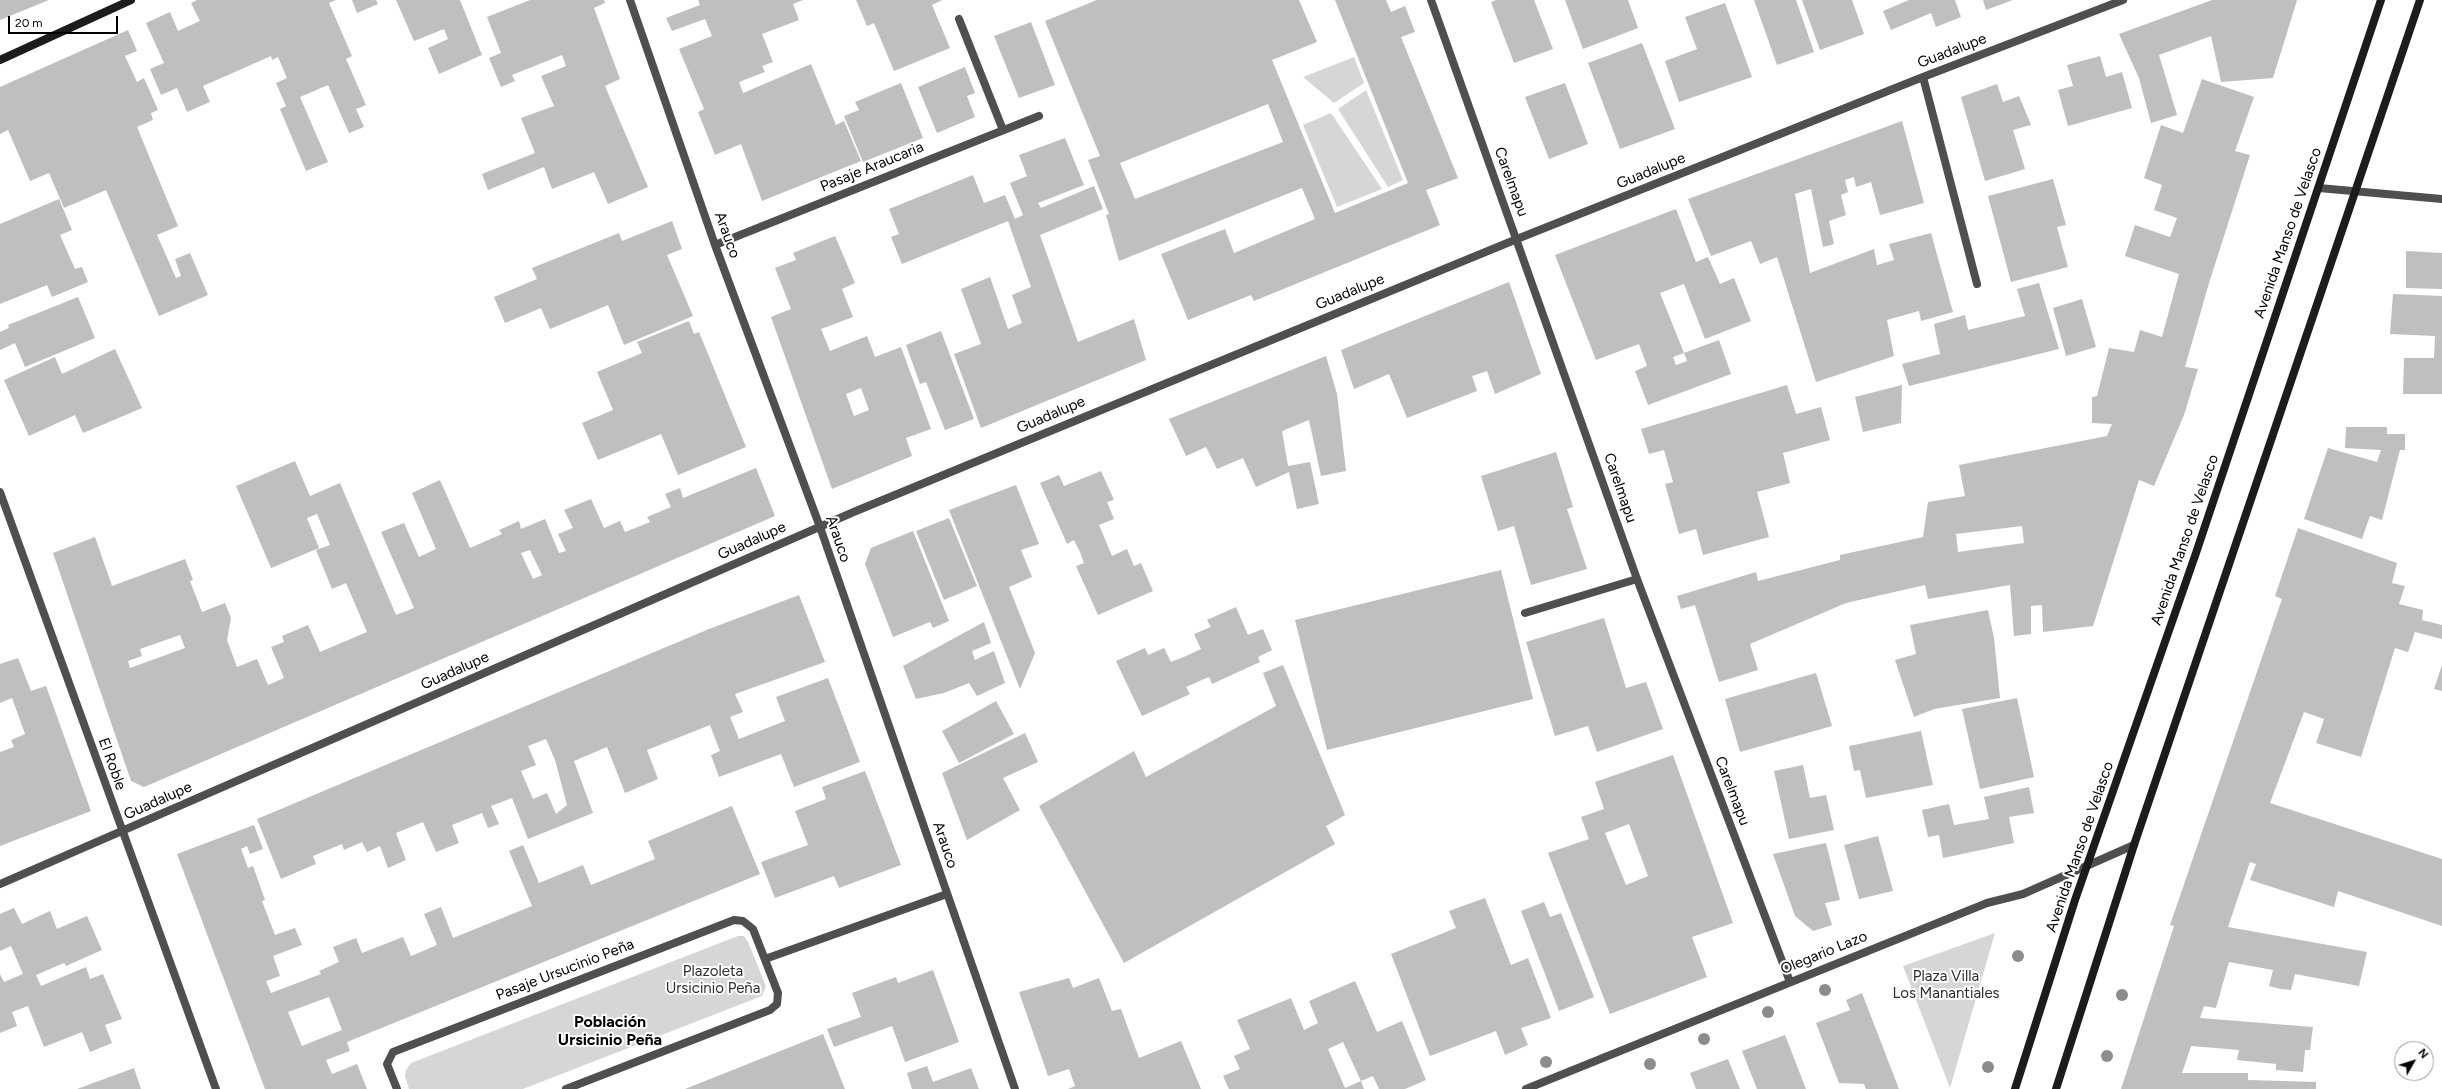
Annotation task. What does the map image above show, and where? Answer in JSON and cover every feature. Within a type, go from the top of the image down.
[{"type":"main road","points":[[0,60],[131,0]]},
{"type":"main road","name":"Avenida Manso de Velasco","points":[[2015,1089],[2075,900],[2090,863],[2319,188],[2381,0]]},
{"type":"main road","points":[[2056,1089],[2134,845],[2420,0]]},
{"type":"street","name":"Arauco","points":[[630,0],[715,245],[820,527],[1015,1089]]},
{"type":"street","name":"Carelmapu","points":[[1431,0],[1637,579],[1790,982]]},
{"type":"street","name":"Guadalupe","points":[[0,884],[820,527],[1517,239],[1923,77],[2123,0]]},
{"type":"street","points":[[959,19],[1003,130]]},
{"type":"street","points":[[1923,77],[1977,284]]},
{"type":"street","name":"Pasaje Araucaria","points":[[715,245],[1039,116]]},
{"type":"street","points":[[2319,188],[2442,199]]},
{"type":"street","name":"El Roble","points":[[0,492],[216,1089]]},
{"type":"street","points":[[1525,614],[1637,579]]},
{"type":"street","name":"Olegario Lazo","points":[[1526,1089],[1987,903],[2023,894],[2090,863],[2134,845]]},
{"type":"street","points":[[765,959],[947,894]]},
{"type":"street","name":"Pasaje Ursucinio Peña","points":[[397,1089],[387,1064],[393,1052],[734,920],[743,920],[753,929],[778,993],[777,1004],[770,1010],[566,1089]]},
{"type":"green space","points":[[1354,57],[1364,83],[1334,103],[1303,77]]},
{"type":"green space","points":[[1366,90],[1403,180],[1388,187],[1338,109]]},
{"type":"green space","points":[[1331,113],[1382,189],[1337,207],[1303,125]]},
{"type":"green space","name":"Plaza Villa Los Manantiales","points":[[1995,933],[1950,1088],[1903,966]]},
{"type":"green space","name":"Plazoleta Ursicinio Peña","points":[[738,936],[744,936],[748,942],[766,986],[762,996],[523,1089],[409,1089],[405,1076],[406,1070],[411,1063]]},
{"type":"building","points":[[0,0],[49,0],[0,20]]},
{"type":"building","points":[[197,0],[336,0],[329,3],[352,56],[346,59],[366,105],[356,109],[364,127],[349,133],[328,85],[300,97],[328,162],[306,171],[280,109],[286,106],[276,83],[287,78],[278,57],[272,60],[271,56],[203,86],[210,102],[187,112],[177,88],[161,95],[150,69],[164,63],[146,23],[170,12],[178,31],[200,21],[191,3]]},
{"type":"building","points":[[352,0],[376,0],[378,4],[357,13]]},
{"type":"building","points":[[396,0],[460,0],[482,55],[439,74],[428,48],[448,39],[444,29],[414,41]]},
{"type":"building","points":[[530,0],[604,0],[605,3],[594,8],[620,79],[605,86],[648,187],[608,204],[594,172],[552,189],[544,167],[488,190],[482,174],[535,153],[521,118],[554,106],[541,76],[566,66],[562,55],[512,75],[515,81],[501,87],[489,58],[501,53],[487,17]]},
{"type":"building","points":[[698,0],[803,0],[793,4],[799,20],[762,34],[773,62],[762,66],[765,72],[739,82],[743,93],[811,64],[836,125],[844,121],[861,161],[762,201],[741,144],[715,155],[698,112],[704,109],[679,49],[712,36],[705,19],[672,31],[666,18],[700,5]]},
{"type":"building","points":[[856,0],[942,0],[932,5],[950,48],[894,71],[874,23],[867,26]]},
{"type":"building","points":[[1097,0],[1299,0],[1317,42],[1272,60],[1335,213],[1408,183],[1335,0],[1386,0],[1391,12],[1405,6],[1415,32],[1401,37],[1458,178],[1426,190],[1440,225],[1254,301],[1251,295],[1188,320],[1161,254],[1225,229],[1234,253],[1315,219],[1302,188],[1119,261],[1106,215],[1109,214],[1088,160],[1100,156],[1045,21]],"holes":[[[1268,104],[1283,142],[1135,199],[1120,163]]]},
{"type":"building","points":[[1496,0],[1534,0],[1553,49],[1514,63],[1491,2]]},
{"type":"building","points":[[1565,0],[1628,0],[1638,28],[1583,49]]},
{"type":"building","points":[[1754,0],[1796,0],[1814,52],[1777,65]]},
{"type":"building","points":[[1802,0],[1852,0],[1864,34],[1820,50]]},
{"type":"building","points":[[1909,0],[1955,0],[1961,17],[1936,27],[1931,13],[1891,30],[1883,11]]},
{"type":"building","points":[[1983,0],[2013,0],[1986,10]]},
{"type":"building","points":[[2212,0],[2297,0],[2273,78],[2221,82],[2211,36],[2159,55],[2177,115],[2151,123],[2139,78],[2119,34]]},
{"type":"building","points":[[1725,3],[1752,77],[1679,102],[1665,61],[1697,49],[1685,17]]},
{"type":"building","points":[[1031,22],[1055,85],[1019,98],[994,36]]},
{"type":"building","points":[[128,30],[137,51],[125,56],[137,82],[144,78],[158,110],[151,113],[153,120],[137,127],[178,226],[157,235],[176,278],[181,276],[175,259],[190,253],[208,295],[159,316],[106,190],[64,208],[49,173],[30,181],[8,130],[0,134],[0,87]]},
{"type":"building","points":[[1642,43],[1675,129],[1620,149],[1588,63]]},
{"type":"building","points":[[2100,56],[2106,77],[2122,72],[2132,108],[2068,126],[2058,90],[2073,86],[2067,65]]},
{"type":"building","points":[[965,67],[975,93],[967,96],[975,117],[937,133],[918,87]]},
{"type":"building","points":[[2202,79],[2254,97],[2235,151],[2250,155],[2209,283],[2185,367],[2198,369],[2184,415],[2154,486],[2139,480],[2093,626],[2043,632],[2042,605],[2031,606],[2031,634],[2014,636],[2010,585],[1928,599],[1925,585],[1846,603],[1750,644],[1758,670],[1719,682],[1695,605],[1681,609],[1677,596],[1756,572],[1758,581],[1840,560],[1840,555],[1923,537],[1928,502],[1965,496],[1959,465],[2107,436],[2112,424],[2092,423],[2092,397],[2097,396],[2109,348],[2134,352],[2140,330],[2162,337],[2179,274],[2125,256],[2135,225],[2170,237],[2177,218],[2154,210],[2162,185],[2144,178],[2161,125],[2183,133]],"holes":[[[2022,526],[2024,543],[1958,552],[1956,534]]]},
{"type":"building","points":[[901,83],[923,138],[863,162],[844,116],[859,110],[855,102]]},
{"type":"building","points":[[1565,83],[1588,144],[1549,159],[1525,97]]},
{"type":"building","points":[[1997,84],[2003,102],[2019,96],[2031,125],[2013,130],[2025,169],[1985,181],[1961,97]]},
{"type":"building","points":[[1902,121],[1924,203],[1880,215],[1871,182],[1856,187],[1854,177],[1845,180],[1848,192],[1841,195],[1846,215],[1829,221],[1834,244],[1823,247],[1811,189],[1795,194],[1810,273],[1874,249],[1877,265],[1894,260],[1889,244],[1931,233],[1953,312],[1921,321],[1919,311],[1887,320],[1894,356],[1816,382],[1777,257],[1760,264],[1751,241],[1711,256],[1688,199]]},
{"type":"building","points":[[1065,138],[1084,185],[1038,203],[1041,208],[1094,186],[1103,209],[1040,235],[1078,342],[1134,319],[1146,360],[981,428],[954,354],[981,344],[961,289],[990,277],[1008,329],[1022,323],[1012,295],[1031,287],[1008,221],[902,264],[891,237],[899,234],[889,209],[973,175],[984,203],[1005,195],[1015,219],[1023,215],[1010,183],[1027,176],[1019,155]]},
{"type":"building","points":[[2053,179],[2066,225],[2057,227],[2068,267],[2011,282],[1988,196]]},
{"type":"building","points":[[59,199],[72,230],[60,235],[75,269],[82,267],[88,282],[52,297],[47,285],[0,304],[0,224]]},
{"type":"building","points":[[1676,209],[1696,262],[1708,257],[1720,284],[1734,278],[1751,321],[1705,339],[1684,284],[1660,293],[1684,353],[1719,340],[1731,374],[1648,405],[1635,371],[1647,366],[1639,344],[1596,360],[1555,255]],"holes":[[[1684,353],[1687,361],[1676,365],[1673,357]]]},
{"type":"building","points":[[672,221],[682,249],[667,255],[693,316],[624,345],[608,305],[550,329],[541,308],[505,323],[494,297],[537,279],[532,268],[619,233],[622,241]]},
{"type":"building","points":[[835,236],[855,283],[842,289],[853,317],[821,329],[830,351],[867,336],[875,357],[901,347],[931,429],[906,438],[912,456],[832,489],[771,317],[791,309],[775,268],[796,260],[793,253]],"holes":[[[861,388],[869,410],[854,416],[846,394]]]},
{"type":"building","points":[[2406,251],[2442,253],[2442,289],[2406,288]]},
{"type":"building","points":[[1509,282],[1541,374],[1495,394],[1487,371],[1472,376],[1477,391],[1407,418],[1389,374],[1354,389],[1341,350]]},
{"type":"building","points":[[2039,283],[2059,349],[1909,386],[1902,364],[1940,354],[1934,324],[1965,315],[1968,330],[2025,316],[2017,289]]},
{"type":"building","points":[[2393,294],[2442,296],[2442,394],[2403,394],[2404,358],[2434,358],[2435,336],[2390,334]]},
{"type":"building","points":[[78,297],[95,338],[25,367],[15,343],[0,350],[0,332],[9,328],[8,325]]},
{"type":"building","points":[[2082,299],[2096,347],[2066,356],[2053,308]]},
{"type":"building","points":[[689,321],[694,334],[699,332],[746,447],[678,475],[661,434],[598,460],[582,423],[613,410],[597,372],[642,353],[637,342]]},
{"type":"building","points":[[941,331],[974,419],[945,430],[926,382],[920,384],[906,345]]},
{"type":"building","points":[[115,349],[142,408],[83,433],[75,415],[29,436],[4,380],[55,357],[62,374]]},
{"type":"building","points":[[1326,356],[1337,394],[1346,471],[1321,476],[1309,420],[1282,431],[1288,466],[1310,462],[1319,504],[1297,509],[1289,472],[1256,487],[1243,458],[1217,469],[1206,447],[1186,456],[1169,419]]},
{"type":"building","points":[[1787,385],[1796,414],[1821,407],[1830,440],[1783,453],[1790,483],[1757,492],[1769,537],[1703,555],[1696,529],[1679,534],[1665,484],[1673,482],[1664,450],[1649,454],[1641,429]]},
{"type":"building","points":[[1902,385],[1901,423],[1863,432],[1855,397]]},
{"type":"building","points":[[2346,427],[2387,427],[2387,434],[2405,434],[2405,450],[2400,450],[2382,520],[2370,516],[2362,539],[2304,519],[2328,448],[2377,462],[2381,450],[2345,448]]},
{"type":"building","points":[[1556,452],[1573,507],[1567,509],[1587,569],[1531,585],[1514,526],[1498,531],[1481,476]]},
{"type":"building","points":[[295,461],[310,496],[340,483],[396,615],[414,608],[381,532],[404,523],[419,557],[436,549],[412,493],[440,480],[470,548],[502,534],[499,530],[519,521],[521,529],[545,519],[559,553],[566,551],[558,534],[573,528],[564,510],[591,499],[604,528],[620,521],[625,532],[650,522],[647,517],[671,507],[665,494],[680,488],[683,498],[756,468],[775,516],[144,787],[131,781],[53,553],[95,537],[112,586],[185,559],[193,580],[190,581],[202,612],[225,603],[231,618],[227,640],[237,667],[257,659],[268,685],[284,678],[271,647],[284,642],[282,636],[308,625],[320,652],[367,632],[346,583],[332,589],[316,550],[330,545],[317,514],[307,518],[319,548],[271,568],[236,486]],"holes":[[[530,550],[542,575],[533,579],[521,553]],[[180,635],[185,648],[130,668],[128,661],[142,656],[140,649]]]},
{"type":"building","points":[[1101,471],[1114,500],[1107,502],[1114,519],[1099,525],[1112,556],[1127,549],[1134,566],[1141,563],[1153,591],[1098,615],[1076,566],[1084,563],[1080,552],[1074,540],[1067,544],[1040,483],[1059,475],[1064,486]]},
{"type":"building","points":[[1016,485],[1039,544],[1021,550],[1032,577],[1009,587],[1035,653],[1020,689],[949,510]]},
{"type":"building","points":[[949,518],[977,586],[944,600],[916,531]]},
{"type":"building","points":[[2298,528],[2397,563],[2392,583],[2405,586],[2399,604],[2423,610],[2422,620],[2442,625],[2442,639],[2415,632],[2408,652],[2395,648],[2361,757],[2316,743],[2324,719],[2304,712],[2270,803],[2442,859],[2442,926],[2338,891],[2334,907],[2250,880],[2256,864],[2250,862],[2228,927],[2367,952],[2359,986],[2295,974],[2291,990],[2281,989],[2269,986],[2273,970],[2229,962],[2216,1008],[2204,1006],[2200,1018],[2313,1027],[2310,1050],[2305,1050],[2303,1072],[2276,1070],[2276,1064],[2237,1060],[2239,1050],[2191,1046],[2182,1073],[2248,1073],[2248,1080],[2316,1082],[2316,1089],[2121,1089],[2174,926],[2170,925],[2282,599],[2275,596]]},
{"type":"building","points":[[913,531],[949,621],[933,628],[930,622],[893,637],[865,564],[871,548]]},
{"type":"building","points":[[1501,570],[1533,699],[1327,750],[1295,620]]},
{"type":"building","points":[[799,595],[825,662],[735,694],[743,712],[730,717],[739,739],[785,721],[776,697],[828,678],[860,762],[794,787],[781,754],[719,777],[711,755],[720,751],[710,725],[647,750],[658,779],[625,793],[607,747],[574,761],[593,813],[528,839],[512,798],[491,806],[499,824],[488,828],[482,813],[452,825],[459,843],[436,852],[423,822],[396,833],[406,860],[388,868],[380,846],[367,852],[362,842],[344,850],[342,844],[313,856],[316,864],[281,879],[257,819],[709,629]],"holes":[[[546,739],[555,760],[567,805],[556,814],[547,793],[533,799],[521,771],[536,765],[528,746]]]},
{"type":"building","points":[[1236,607],[1248,635],[1263,629],[1272,650],[1258,657],[1260,662],[1212,684],[1209,677],[1186,687],[1190,694],[1142,716],[1116,661],[1145,648],[1148,655],[1164,648],[1171,662],[1186,656],[1201,649],[1194,634],[1211,627],[1207,620]]},
{"type":"building","points":[[1988,610],[1994,638],[2000,698],[1934,709],[1914,717],[1895,660],[1916,654],[1910,625]]},
{"type":"building","points":[[1604,618],[1626,688],[1646,682],[1663,729],[1597,752],[1588,726],[1555,736],[1526,642]]},
{"type":"building","points":[[984,622],[991,643],[972,651],[975,660],[994,651],[1005,683],[977,696],[969,683],[944,693],[916,699],[903,666]]},
{"type":"building","points":[[18,658],[31,691],[46,686],[91,811],[0,846],[0,752],[14,747],[11,740],[25,734],[12,698],[0,703],[0,664]]},
{"type":"building","points":[[1283,665],[1345,815],[1326,826],[1335,844],[1124,963],[1039,806],[1134,751],[1146,777],[1276,706],[1263,673]]},
{"type":"building","points":[[2442,665],[2442,691],[2434,689]]},
{"type":"building","points":[[1816,673],[1832,726],[1740,752],[1725,699]]},
{"type":"building","points":[[2017,698],[2034,777],[1980,789],[1962,709]]},
{"type":"building","points":[[996,701],[1014,734],[959,763],[942,731]]},
{"type":"building","points":[[1921,731],[1933,785],[1866,798],[1860,770],[1854,771],[1849,746]]},
{"type":"building","points":[[1025,733],[1038,762],[1003,778],[1020,810],[967,840],[942,773]]},
{"type":"building","points":[[1673,755],[1733,923],[1692,937],[1707,977],[1610,1014],[1548,853],[1589,839],[1581,817],[1604,809],[1595,782]],"holes":[[[1629,824],[1648,876],[1626,885],[1605,833]]]},
{"type":"building","points":[[1803,765],[1810,798],[1826,795],[1834,830],[1789,839],[1774,771]]},
{"type":"building","points":[[865,771],[901,865],[839,888],[834,876],[775,898],[761,862],[808,845],[795,811],[826,799],[822,787]]},
{"type":"building","points":[[2029,787],[2034,813],[2009,817],[2014,843],[1943,858],[1939,835],[1928,837],[1922,810],[1949,804],[1954,825],[1989,819],[1984,797]]},
{"type":"building","points":[[732,806],[760,874],[347,1042],[350,1051],[326,1060],[332,1074],[357,1064],[367,1089],[265,1089],[177,854],[254,825],[263,849],[250,854],[247,846],[241,849],[248,868],[253,866],[265,900],[262,901],[275,935],[295,928],[302,945],[273,956],[280,976],[266,981],[271,993],[321,974],[319,971],[339,962],[333,947],[356,938],[362,953],[403,937],[411,956],[437,945],[424,914],[441,907],[453,938],[532,906],[509,851],[523,845],[539,883],[583,865],[591,885],[655,859],[648,841]],"holes":[[[329,997],[342,1030],[302,1046],[288,1012]]]},
{"type":"building","points":[[1878,836],[1893,891],[1859,899],[1844,845]]},
{"type":"building","points":[[1826,843],[1840,900],[1825,903],[1832,925],[1813,931],[1795,916],[1773,854]]},
{"type":"building","points":[[1485,898],[1511,965],[1528,958],[1551,1018],[1521,1028],[1528,1045],[1505,1055],[1496,1031],[1430,1056],[1391,954],[1456,928],[1449,911]]},
{"type":"building","points":[[1544,902],[1550,917],[1561,913],[1594,997],[1559,1011],[1521,911]]},
{"type":"building","points":[[14,908],[22,924],[50,911],[57,929],[87,916],[102,950],[66,966],[64,963],[36,975],[41,986],[86,967],[90,979],[103,974],[122,1019],[105,1025],[112,1043],[90,1052],[82,1032],[44,1047],[28,1006],[12,1012],[17,1026],[0,1033],[0,974],[4,982],[23,974],[11,946],[0,951],[0,914]]},
{"type":"building","points":[[933,970],[959,1042],[905,1062],[892,1026],[834,1047],[827,1029],[861,1017],[852,993],[896,977],[898,983]]},
{"type":"building","points":[[1069,978],[1073,988],[1099,978],[1112,1011],[1121,1009],[1139,1058],[1181,1041],[1201,1089],[1068,1089],[1075,1086],[1069,1069],[1048,1076],[1019,992]]},
{"type":"building","points":[[1355,981],[1377,1032],[1402,1021],[1426,1080],[1405,1089],[1379,1089],[1373,1076],[1361,1081],[1364,1089],[1229,1089],[1223,1076],[1240,1069],[1234,1056],[1250,1049],[1237,1020],[1291,998],[1304,1030],[1318,1023],[1309,1001]],"holes":[[[1343,1042],[1361,1081],[1345,1088],[1328,1049]]]},
{"type":"building","points":[[1862,993],[1899,1089],[1866,1089],[1864,1084],[1839,1083],[1816,1023],[1850,1010],[1846,1000]]},
{"type":"building","points":[[823,1034],[845,1089],[685,1089]]},
{"type":"building","points":[[1785,1035],[1806,1089],[1757,1089],[1742,1051]]},
{"type":"building","points":[[1728,1059],[1740,1089],[1696,1089],[1690,1073]]},
{"type":"building","points":[[927,1066],[933,1082],[971,1068],[979,1089],[912,1089],[907,1073]]},
{"type":"building","points":[[134,1068],[141,1089],[77,1089]]},
{"type":"district","name":"Población Ursicinio Peña","points":[[610,1031]]}]
